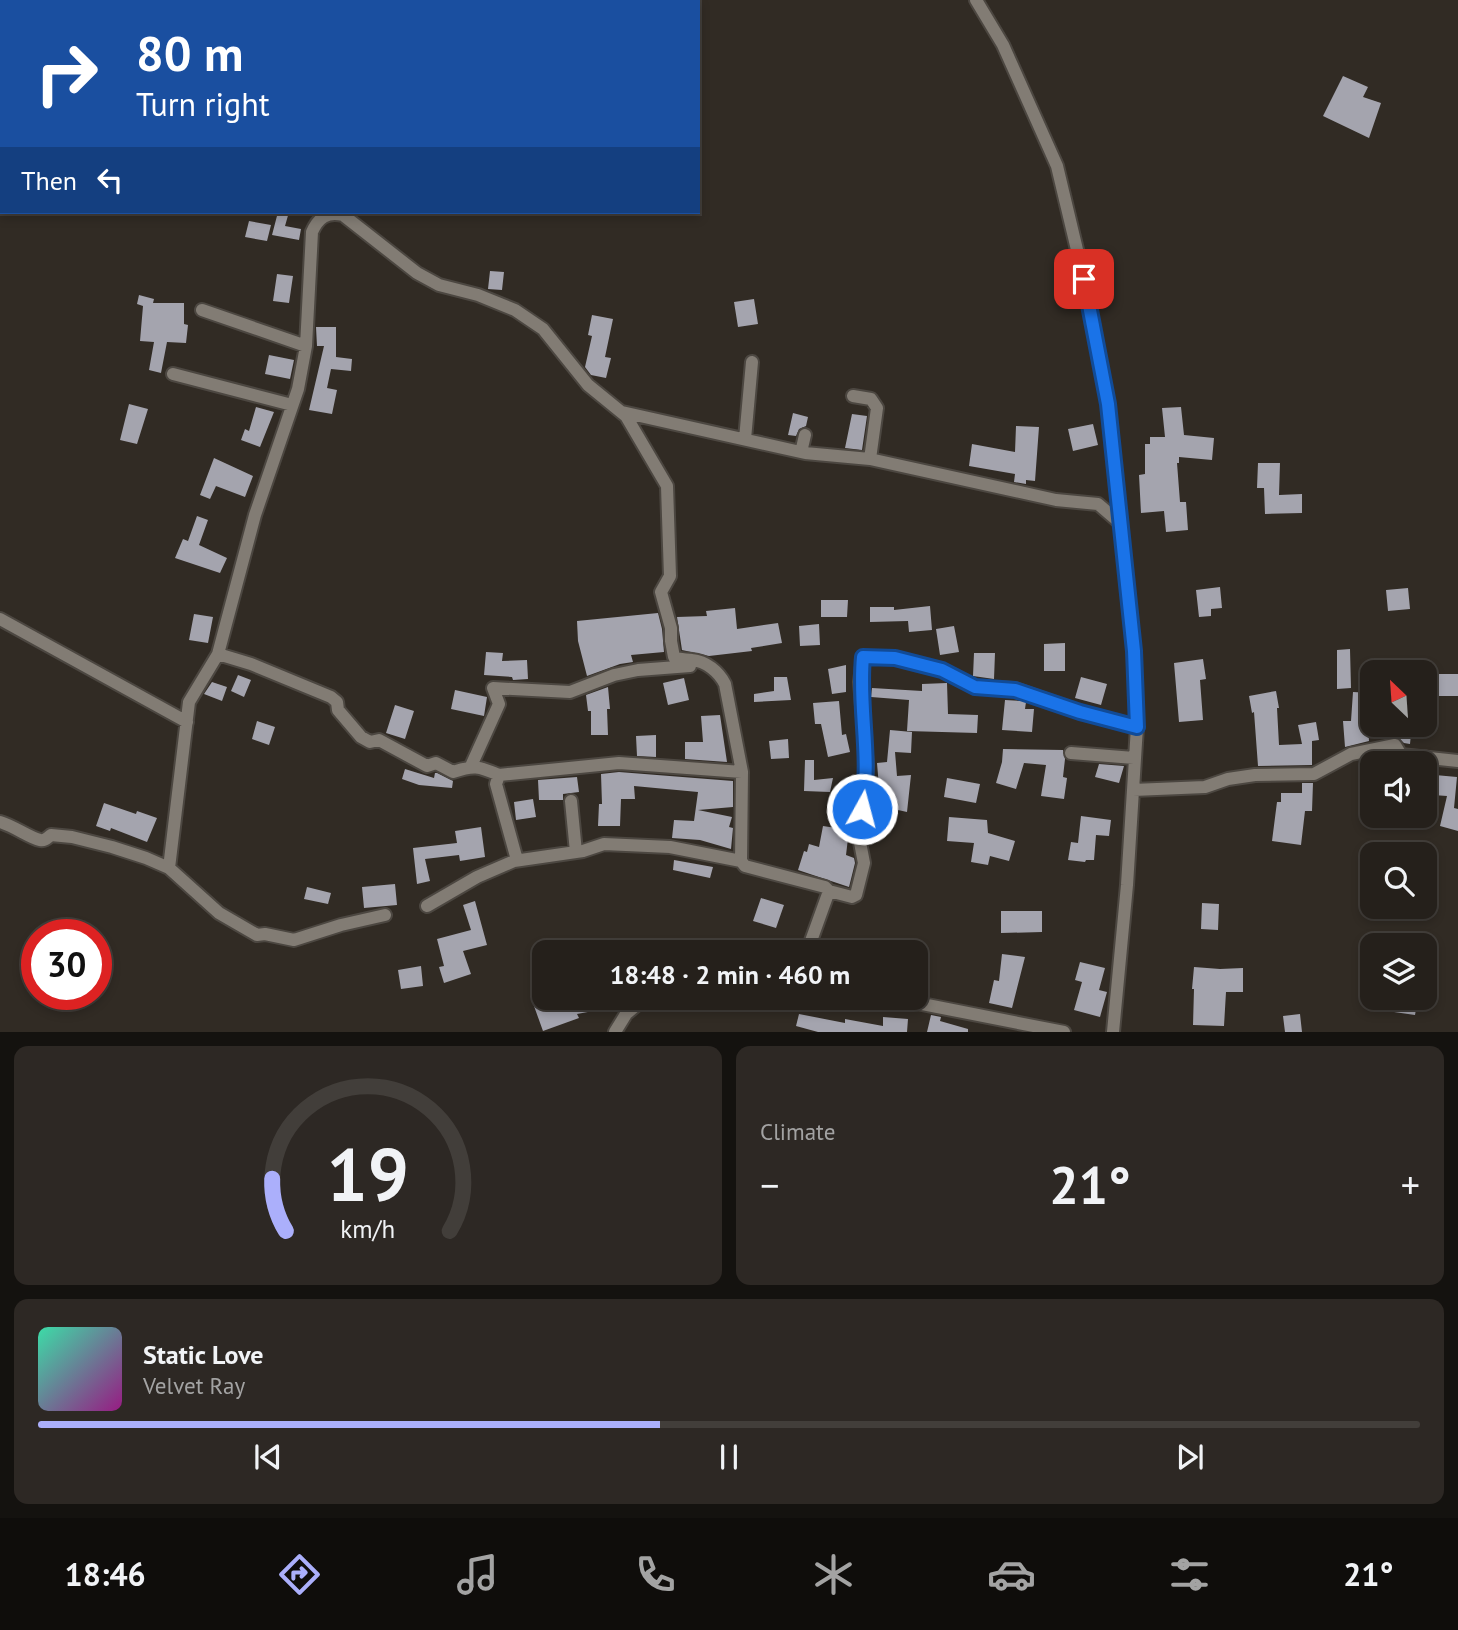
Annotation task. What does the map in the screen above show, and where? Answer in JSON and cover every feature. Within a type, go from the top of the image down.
[{"type":"street","points":[[976,0],[1003,45],[1057,166],[1084,279],[1108,404],[1134,651],[1137,727],[1127,885],[1113,1031]]},
{"type":"street","points":[[169,868],[189,702],[218,654],[254,515],[292,405],[306,346],[312,232],[323,214]]},
{"type":"street","points":[[340,214],[417,273],[439,285],[478,295],[515,310],[543,329],[587,385],[622,411],[667,486],[670,576],[661,592],[671,628],[674,657],[705,664],[721,676],[725,684],[742,772],[741,861],[745,866],[825,887],[829,891],[852,897],[856,895],[864,863],[858,832],[867,766],[860,682],[863,657],[895,658],[942,670],[975,687],[1015,690],[1080,712],[1137,727]]},
{"type":"street","points":[[202,310],[306,346]]},
{"type":"street","points":[[746,439],[752,362]]},
{"type":"street","points":[[173,374],[292,405]]},
{"type":"street","points":[[853,397],[872,399],[877,408],[870,459]]},
{"type":"street","points":[[622,411],[805,453],[870,459],[1056,500],[1098,504],[1119,522]]},
{"type":"street","points":[[805,435],[802,448],[805,453]]},
{"type":"street","points":[[0,619],[187,722]]},
{"type":"street","points":[[218,654],[251,664],[331,697],[337,702],[338,710],[361,737],[370,742],[379,740],[427,766],[436,763],[453,772],[471,766],[499,775],[619,763],[742,772]]},
{"type":"street","points":[[471,766],[499,704],[493,688],[570,692],[638,670],[705,664]]},
{"type":"street","points":[[1133,790],[1205,786],[1255,775],[1314,774],[1351,754],[1395,745],[1401,755],[1458,761]]},
{"type":"street","points":[[1071,753],[1134,758]]},
{"type":"street","points":[[499,775],[496,785],[517,860]]},
{"type":"street","points":[[571,801],[576,852]]},
{"type":"street","points":[[0,822],[39,840],[51,835],[72,837],[146,858],[169,868],[219,913],[257,935],[265,933],[295,940],[341,925],[385,915]]},
{"type":"street","points":[[428,906],[477,877],[517,860],[576,852],[604,844],[670,846],[741,861]]},
{"type":"street","points":[[811,940],[829,891]]},
{"type":"street","points":[[928,1005],[1064,1031]]},
{"type":"street","points":[[615,1031],[631,1010]]},
{"type":"building","points":[[1343,76],[1368,87],[1363,97],[1381,103],[1369,138],[1323,116]]},
{"type":"building","points":[[277,214],[288,214],[285,226],[301,229],[299,240],[272,235]]},
{"type":"building","points":[[249,221],[271,225],[267,241],[245,237]]},
{"type":"building","points":[[490,271],[504,272],[502,290],[488,289]]},
{"type":"building","points":[[277,274],[293,276],[289,303],[273,301]]},
{"type":"building","points":[[139,295],[154,299],[153,303],[184,303],[184,324],[188,325],[186,343],[167,342],[161,373],[149,370],[154,342],[140,341],[143,306],[137,304]]},
{"type":"building","points":[[754,299],[758,324],[738,327],[734,302]]},
{"type":"building","points":[[592,315],[613,319],[605,357],[611,358],[606,378],[591,375],[585,367],[592,336],[588,335]]},
{"type":"building","points":[[316,327],[336,327],[336,357],[352,359],[351,371],[331,369],[327,388],[337,390],[332,414],[309,410],[324,346],[317,346]]},
{"type":"building","points":[[269,355],[294,360],[290,379],[265,374]]},
{"type":"building","points":[[129,404],[148,409],[137,444],[120,440]]},
{"type":"building","points":[[256,407],[274,412],[260,447],[241,440],[245,429],[249,431]]},
{"type":"building","points":[[1181,407],[1184,435],[1214,438],[1212,460],[1179,457],[1177,463],[1180,502],[1186,502],[1188,530],[1166,532],[1164,511],[1141,513],[1139,475],[1145,474],[1145,444],[1150,444],[1150,437],[1165,437],[1162,408]]},
{"type":"building","points":[[793,413],[808,417],[806,426],[799,429],[796,436],[788,435]]},
{"type":"building","points":[[852,414],[867,416],[862,450],[845,448]]},
{"type":"building","points":[[1093,424],[1098,445],[1073,451],[1068,429]]},
{"type":"building","points":[[1016,426],[1039,427],[1035,481],[1026,480],[1026,484],[1014,482],[1015,474],[969,466],[972,444],[1015,452]]},
{"type":"building","points":[[214,458],[253,476],[245,497],[216,486],[210,499],[200,495]]},
{"type":"building","points":[[1258,463],[1280,463],[1279,495],[1302,494],[1302,513],[1265,514],[1264,488],[1257,488]]},
{"type":"building","points":[[197,516],[208,520],[199,545],[227,558],[220,573],[175,558],[183,539],[188,541]]},
{"type":"building","points":[[1220,587],[1222,608],[1211,609],[1211,616],[1199,617],[1196,590]]},
{"type":"building","points":[[1408,588],[1410,609],[1388,611],[1386,590]]},
{"type":"building","points":[[821,600],[848,600],[847,617],[821,617]]},
{"type":"building","points":[[930,606],[932,630],[909,632],[908,621],[870,622],[870,607],[894,607],[894,610]]},
{"type":"building","points":[[735,608],[737,629],[778,623],[782,643],[751,648],[752,651],[709,656],[682,650],[677,617],[707,616],[706,611]]},
{"type":"building","points":[[658,613],[664,652],[631,655],[633,662],[587,676],[578,641],[577,621]]},
{"type":"building","points":[[194,614],[213,617],[208,643],[189,640]]},
{"type":"building","points":[[819,624],[820,645],[800,646],[799,626]]},
{"type":"building","points":[[954,626],[959,652],[940,655],[936,629]]},
{"type":"building","points":[[1065,643],[1065,671],[1044,671],[1044,644]]},
{"type":"building","points":[[1350,649],[1351,688],[1337,689],[1337,650]]},
{"type":"building","points":[[486,652],[503,653],[502,661],[527,660],[528,679],[513,680],[512,677],[484,675]]},
{"type":"building","points":[[974,653],[995,653],[994,679],[973,676]]},
{"type":"building","points":[[1203,659],[1206,679],[1200,680],[1203,720],[1179,722],[1174,663]]},
{"type":"building","points":[[846,665],[846,692],[832,694],[828,669]]},
{"type":"building","points":[[1437,674],[1458,674],[1458,696],[1437,696]]},
{"type":"building","points":[[238,675],[251,680],[244,697],[231,691]]},
{"type":"building","points":[[774,677],[787,677],[791,700],[754,702],[754,694],[774,691]]},
{"type":"building","points":[[1081,677],[1107,684],[1101,705],[1075,698]]},
{"type":"building","points":[[684,678],[689,700],[668,705],[663,683]]},
{"type":"building","points":[[212,682],[227,687],[222,701],[204,694]]},
{"type":"building","points":[[947,683],[948,714],[978,715],[977,733],[907,731],[909,700],[871,697],[872,688],[922,691],[922,684]]},
{"type":"building","points":[[608,687],[608,735],[591,735],[591,711],[588,711],[586,695]]},
{"type":"building","points":[[455,690],[487,697],[484,716],[451,709]]},
{"type":"building","points":[[1276,691],[1279,745],[1302,744],[1298,725],[1316,722],[1319,740],[1312,741],[1312,765],[1258,766],[1254,712],[1252,713],[1249,696]]},
{"type":"building","points":[[1353,692],[1360,692],[1360,737],[1369,737],[1369,741],[1345,747],[1343,721],[1351,721]]},
{"type":"building","points":[[1005,700],[1026,702],[1025,709],[1034,709],[1032,732],[1002,730]]},
{"type":"building","points":[[839,701],[842,735],[846,734],[850,752],[828,757],[821,724],[815,724],[813,703]]},
{"type":"building","points":[[395,705],[414,711],[405,739],[386,733]]},
{"type":"building","points":[[720,715],[727,762],[685,759],[685,742],[703,742],[701,716]]},
{"type":"building","points":[[257,721],[275,727],[269,745],[252,739]]},
{"type":"building","points":[[890,730],[912,732],[911,753],[895,752],[897,776],[911,775],[907,812],[898,810],[898,814],[875,814],[875,787],[879,787],[877,763],[887,762]]},
{"type":"building","points":[[656,735],[656,757],[637,756],[636,736]]},
{"type":"building","points":[[1398,737],[1411,737],[1410,744],[1404,743]]},
{"type":"building","points":[[788,739],[789,758],[771,759],[769,741]]},
{"type":"building","points":[[1003,749],[1063,750],[1063,777],[1067,778],[1064,799],[1041,796],[1046,765],[1024,763],[1016,789],[996,783]]},
{"type":"building","points":[[805,760],[814,760],[814,780],[833,778],[830,792],[804,791]]},
{"type":"building","points":[[1099,764],[1124,766],[1119,783],[1095,777]]},
{"type":"building","points":[[405,769],[434,778],[437,773],[453,781],[452,788],[419,785],[402,779]]},
{"type":"building","points":[[619,772],[733,781],[733,807],[698,810],[732,817],[729,827],[733,828],[731,849],[700,840],[672,838],[674,820],[694,821],[698,792],[634,786],[635,799],[621,799],[620,826],[598,826],[599,804],[602,804],[601,774]]},
{"type":"building","points":[[1437,775],[1457,777],[1454,808],[1458,809],[1458,831],[1440,826],[1447,796],[1437,795]]},
{"type":"building","points":[[577,777],[579,792],[563,794],[563,800],[539,800],[538,780]]},
{"type":"building","points":[[947,778],[980,784],[976,803],[944,797]]},
{"type":"building","points":[[1302,783],[1313,783],[1312,811],[1305,811],[1301,845],[1272,841],[1277,802],[1281,802],[1281,793],[1302,793]]},
{"type":"building","points":[[533,799],[536,817],[516,820],[514,802]]},
{"type":"building","points":[[104,803],[157,818],[147,842],[111,828],[110,831],[96,826]]},
{"type":"building","points":[[1081,816],[1111,820],[1109,836],[1096,835],[1094,860],[1085,862],[1068,860],[1071,842],[1078,843]]},
{"type":"building","points":[[949,817],[987,820],[988,833],[1015,841],[1009,861],[990,856],[988,865],[971,862],[974,843],[947,841]]},
{"type":"building","points":[[823,826],[849,830],[846,855],[854,858],[855,863],[849,887],[798,870],[809,844],[819,847]]},
{"type":"building","points":[[481,827],[485,857],[460,861],[459,855],[425,859],[430,881],[417,884],[413,848],[457,843],[455,831]]},
{"type":"building","points":[[674,860],[713,867],[710,878],[673,870]]},
{"type":"building","points":[[395,884],[397,905],[364,908],[362,887]]},
{"type":"building","points":[[307,887],[331,893],[328,904],[304,899]]},
{"type":"building","points":[[761,898],[784,905],[776,928],[753,921]]},
{"type":"building","points":[[475,901],[487,945],[463,951],[471,974],[444,983],[439,967],[444,966],[437,939],[471,930],[463,905]]},
{"type":"building","points":[[1202,903],[1219,904],[1218,930],[1201,929]]},
{"type":"building","points":[[1001,911],[1042,911],[1042,932],[1001,933]]},
{"type":"building","points":[[1002,954],[1025,957],[1012,1008],[989,1003],[994,980],[999,981]]},
{"type":"building","points":[[1080,962],[1105,968],[1099,990],[1107,992],[1100,1017],[1074,1010],[1082,982],[1075,980]]},
{"type":"building","points":[[421,966],[423,986],[401,989],[398,970]]},
{"type":"building","points":[[1194,967],[1243,968],[1243,992],[1226,992],[1224,1026],[1193,1025]]},
{"type":"building","points":[[535,1010],[593,1010],[577,1014],[579,1018],[543,1031]]},
{"type":"building","points":[[1387,1010],[1416,1010],[1415,1015]]},
{"type":"building","points":[[799,1014],[845,1023],[845,1019],[883,1026],[883,1017],[908,1019],[907,1032],[818,1032],[796,1026]]},
{"type":"building","points":[[1300,1014],[1302,1032],[1285,1032],[1283,1016]]},
{"type":"building","points":[[931,1015],[941,1017],[940,1021],[968,1029],[968,1032],[927,1032]]},
{"type":"route","points":[[862,809],[867,766],[860,682],[863,657],[895,658],[942,670],[975,687],[1015,690],[1080,712],[1137,727],[1134,651],[1108,404],[1084,279]]}]
